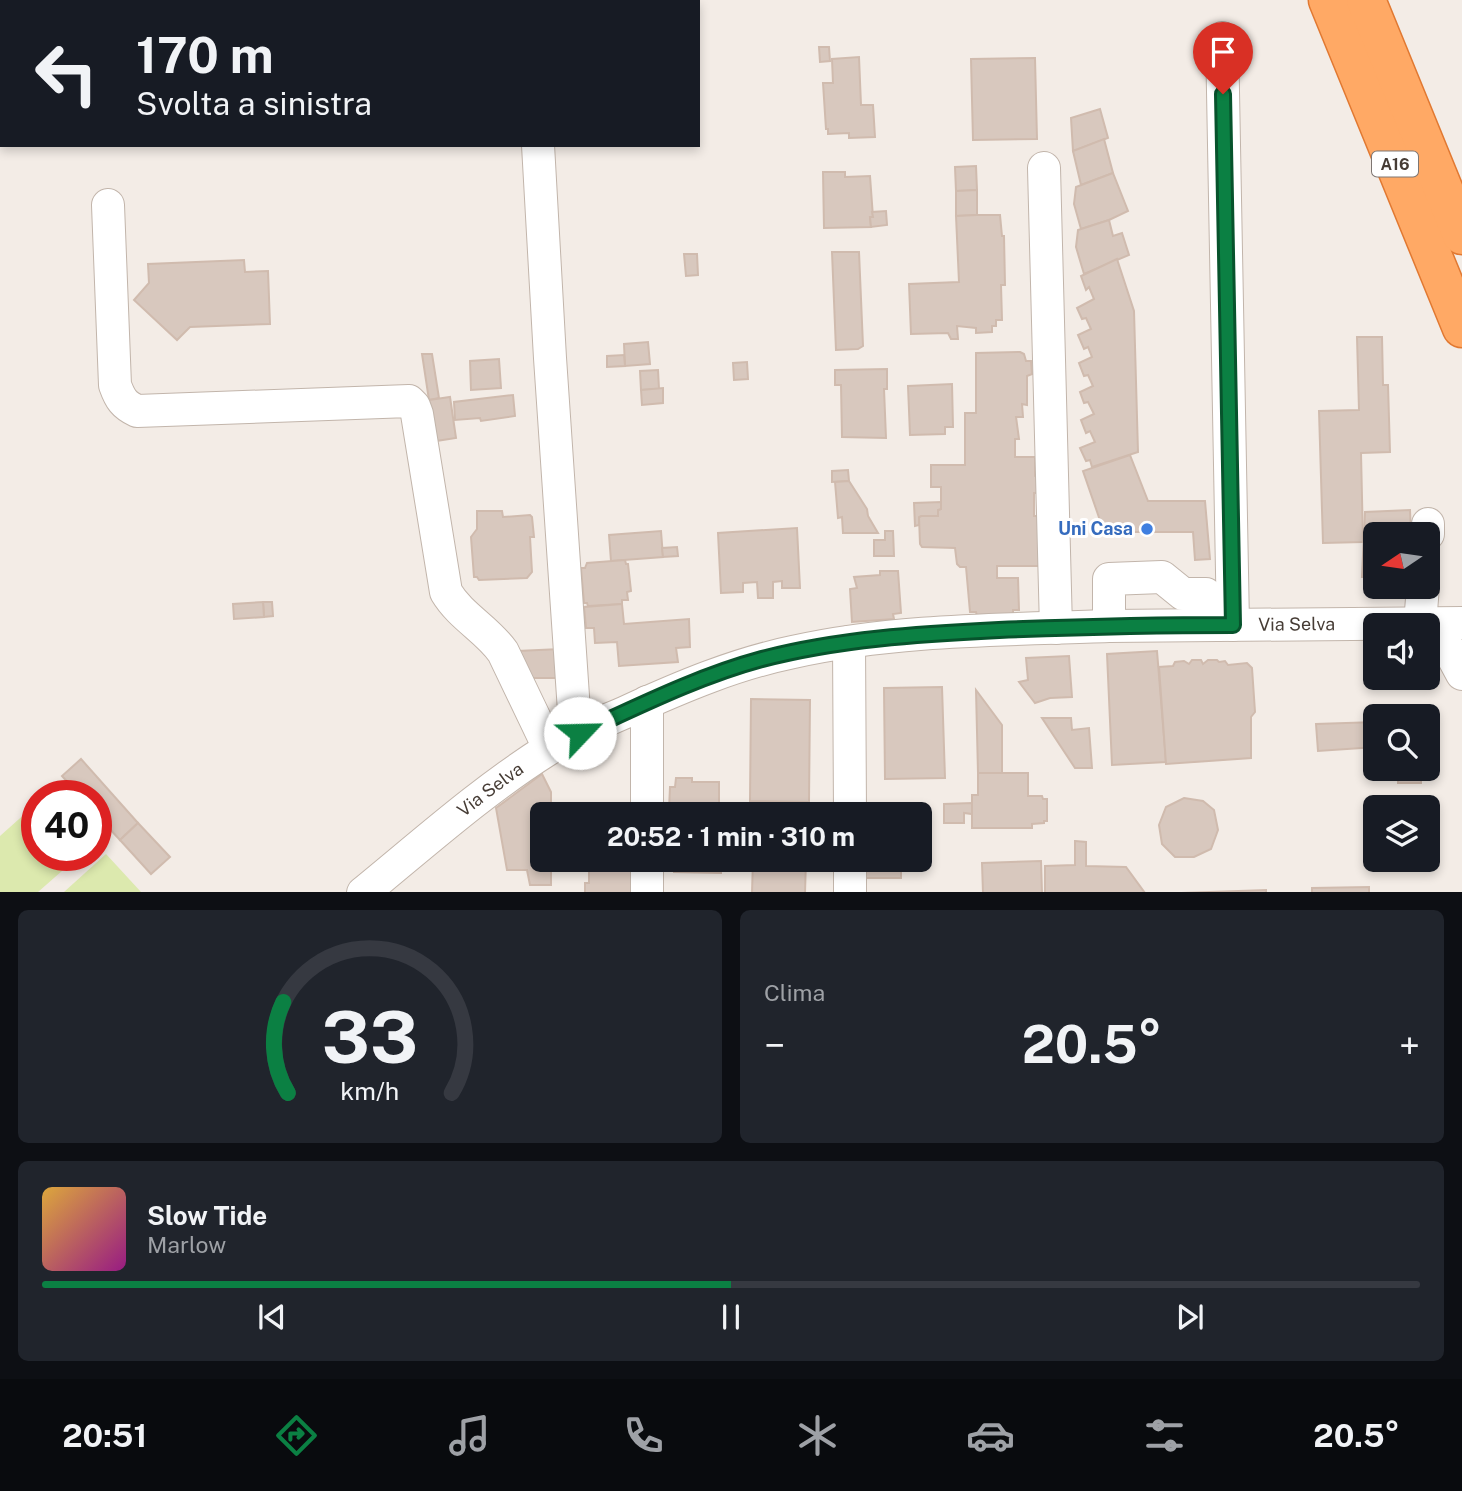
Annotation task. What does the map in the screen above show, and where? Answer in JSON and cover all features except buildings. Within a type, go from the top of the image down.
[{"type":"highway","name":"A16","points":[[1328,0],[1462,328]]},
{"type":"highway","name":"A16","points":[[1366,0],[1462,235]]},
{"type":"street","points":[[1219,625],[1223,38]]},
{"type":"street","points":[[538,147],[572,684],[574,711],[580,733]]},
{"type":"street","points":[[1044,168],[1056,628]]},
{"type":"street","points":[[108,205],[115,386],[121,400],[127,407],[137,411],[410,401],[417,414],[446,592],[461,613],[495,640],[549,748]]},
{"type":"street","points":[[1109,626],[1109,579],[1162,577],[1183,594],[1206,594],[1219,625]]},
{"type":"street","name":"Via Selva","points":[[363,892],[474,802],[549,748],[648,702],[723,671],[760,660],[849,642],[951,633],[1109,626],[1363,624]]},
{"type":"street","points":[[1440,626],[1462,674]]},
{"type":"street","points":[[849,642],[849,802]]},
{"type":"street","points":[[647,802],[648,702]]},
{"type":"street","points":[[647,872],[647,892]]},
{"type":"street","points":[[850,872],[850,892]]},
{"type":"green space","points":[[21,817],[21,871],[62,871],[38,892],[0,892],[0,836]]},
{"type":"green space","points":[[112,861],[141,892],[64,892],[87,871],[112,871]]},
{"type":"place","name":"Uni Casa","points":[[1147,529]]},
{"type":"route","points":[[580,733],[723,671],[792,652],[834,644],[951,633],[1109,626],[1233,625],[1223,94]]}]
